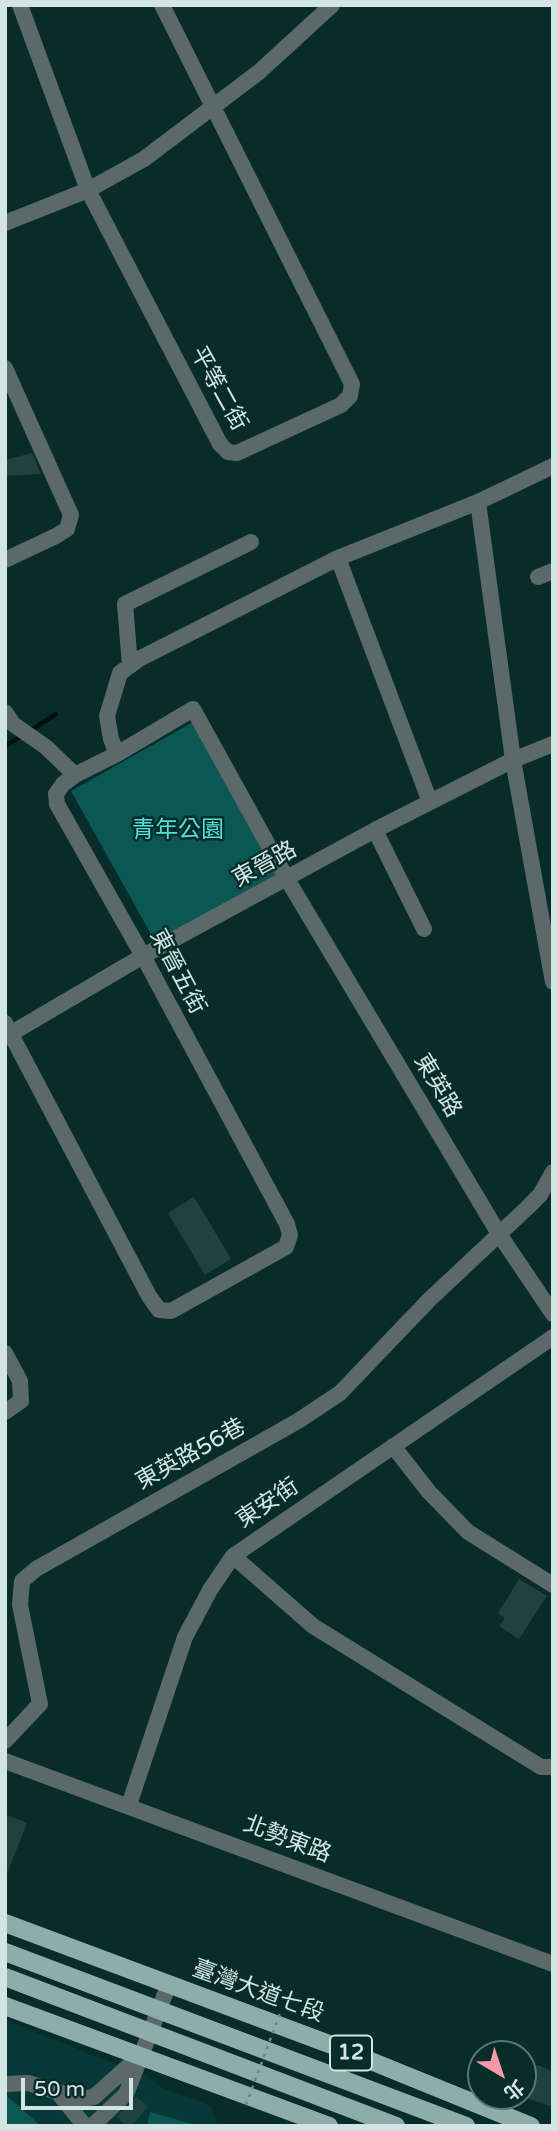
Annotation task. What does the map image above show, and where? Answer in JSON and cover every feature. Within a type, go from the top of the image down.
[{"type":"main road","name":"臺灣大道七段","points":[[5,1923],[329,2044],[531,2126]]},
{"type":"main road","name":"12","points":[[5,1952],[466,2126]]},
{"type":"main road","name":"12","points":[[5,1977],[396,2126]]},
{"type":"main road","points":[[5,2006],[328,2126]]},
{"type":"street","name":"平等二街","points":[[20,5],[88,190],[220,444],[228,452],[237,453],[341,405],[350,396],[352,384],[214,108]]},
{"type":"street","points":[[162,5],[214,108]]},
{"type":"street","points":[[5,223],[88,190],[144,159],[258,72],[332,5]]},
{"type":"street","points":[[5,368],[71,515],[67,528],[56,536],[5,561]]},
{"type":"street","points":[[117,754],[107,716],[120,673],[139,659],[338,558],[478,502],[553,466]]},
{"type":"street","points":[[478,502],[513,760],[553,982]]},
{"type":"street","points":[[130,666],[125,604],[251,542]]},
{"type":"street","points":[[338,558],[430,802]]},
{"type":"street","name":"東晉五街","points":[[8,1031],[149,1296],[159,1310],[171,1311],[286,1247],[290,1235],[286,1224],[143,956],[57,804],[56,794],[63,784],[75,775],[117,754],[192,709]]},
{"type":"street","name":"東英路","points":[[192,709],[287,879],[499,1234],[553,1314]]},
{"type":"street","points":[[5,712],[13,724],[46,747],[75,775]]},
{"type":"street","name":"東晉路","points":[[8,1031],[375,830],[513,760],[553,744]]},
{"type":"street","points":[[375,830],[424,929]]},
{"type":"street","points":[[499,1234],[540,1195],[553,1172]]},
{"type":"street","name":"東英路56巷","points":[[5,1741],[40,1704],[20,1605],[22,1581],[36,1569],[298,1421],[340,1393],[429,1300],[499,1234]]},
{"type":"street","name":"東安街","points":[[129,1805],[185,1637],[209,1591],[233,1556],[553,1337]]},
{"type":"street","points":[[5,1353],[20,1381],[21,1401],[5,1412]]},
{"type":"street","points":[[393,1446],[429,1492],[468,1532],[553,1585]]},
{"type":"street","points":[[233,1556],[313,1626],[541,1767],[553,1767]]},
{"type":"street","name":"北勢東路","points":[[5,1761],[553,1964]]},
{"type":"street","points":[[92,2126],[126,2094],[169,1984]]},
{"type":"street","points":[[5,2084],[28,2084],[81,2099],[94,2097],[126,2071],[140,2054]]},
{"type":"street","points":[[58,2094],[85,2126]]},
{"type":"path","points":[[247,2105],[280,2012]]},
{"type":"shaded area","points":[[5,2020],[149,2077],[163,2088],[211,2106],[218,2126],[5,2126]]},
{"type":"green space","name":"青年公園","points":[[200,718],[286,872],[157,945],[71,791]]},
{"type":"green space","points":[[6,2095],[41,2126],[5,2126]]},
{"type":"green space","points":[[150,2112],[196,2125],[197,2126],[147,2126]]},
{"type":"building","points":[[32,453],[41,474],[5,476],[5,460]]},
{"type":"building","points":[[194,1197],[231,1259],[205,1275],[168,1213]]},
{"type":"building","points":[[519,1579],[547,1596],[519,1639],[499,1626],[505,1618],[498,1613]]},
{"type":"building","points":[[5,1814],[27,1823],[6,1876],[5,1876]]},
{"type":"building","points":[[537,2065],[553,2072],[553,2107],[537,2102]]},
{"type":"building","points":[[136,2097],[148,2106],[132,2126],[127,2126],[117,2117]]},
{"type":"waterway","points":[[30,731],[56,714]]},
{"type":"waterway","points":[[5,746],[22,736]]}]
